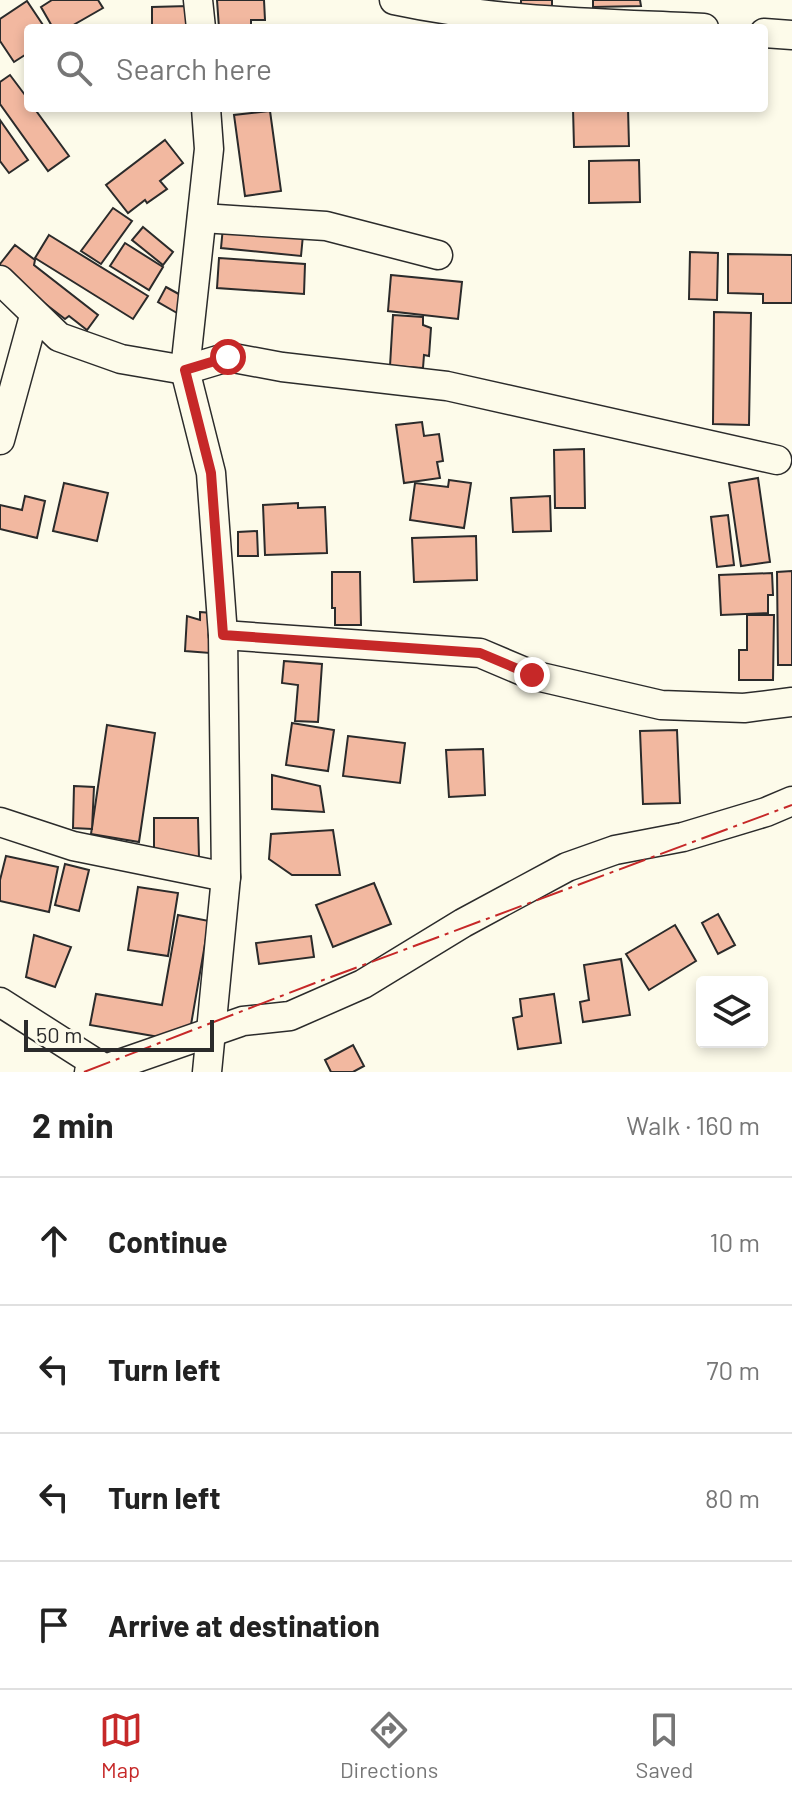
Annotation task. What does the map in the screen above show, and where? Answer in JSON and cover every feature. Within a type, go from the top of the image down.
[{"type":"street","points":[[198,0],[201,24]]},
{"type":"street","points":[[394,0],[448,12],[617,24]]},
{"type":"street","points":[[768,33],[792,35]]},
{"type":"street","points":[[206,112],[209,149],[185,370],[211,473],[223,635],[226,877],[207,1072]]},
{"type":"street","points":[[202,218],[326,226],[438,255]]},
{"type":"street","points":[[0,280],[59,337],[121,359],[185,370],[228,357],[282,367],[447,386],[777,460]]},
{"type":"street","points":[[0,440],[34,316]]},
{"type":"street","points":[[223,635],[480,653],[532,675],[661,705],[744,708],[792,702]]},
{"type":"street","points":[[0,1002],[97,1070],[243,1021],[290,1016],[363,984],[463,923],[567,867],[615,850],[683,837],[792,801]]},
{"type":"street","points":[[0,822],[73,846],[226,877]]},
{"type":"building","points":[[52,0],[98,0],[103,8],[75,24],[51,24],[41,7]]},
{"type":"building","points":[[217,0],[264,0],[265,20],[251,20],[251,24],[219,24]]},
{"type":"building","points":[[521,0],[552,0],[552,7],[521,7]]},
{"type":"building","points":[[593,0],[640,0],[641,6],[593,7]]},
{"type":"building","points":[[27,1],[42,24],[24,24],[24,56],[14,62],[0,41],[0,19]]},
{"type":"building","points":[[188,6],[189,24],[152,24],[152,7]]},
{"type":"building","points":[[10,75],[24,94],[24,112],[37,112],[69,156],[48,171],[0,104],[0,82]]},
{"type":"building","points":[[270,112],[281,191],[245,196],[234,115]]},
{"type":"building","points":[[573,112],[628,112],[629,146],[574,147]]},
{"type":"building","points":[[0,120],[28,160],[9,173],[0,161]]},
{"type":"building","points":[[165,140],[183,163],[160,181],[167,189],[128,213],[106,185]]},
{"type":"building","points":[[639,160],[640,202],[589,203],[589,161]]},
{"type":"building","points":[[113,208],[132,221],[101,264],[81,251]]},
{"type":"building","points":[[143,227],[173,252],[163,265],[132,240]]},
{"type":"building","points":[[223,227],[303,235],[301,256],[221,248]]},
{"type":"building","points":[[49,235],[148,296],[133,319],[35,258]]},
{"type":"building","points":[[125,243],[163,267],[149,290],[110,266]]},
{"type":"building","points":[[15,245],[35,260],[34,265],[98,315],[87,330],[69,316],[65,319],[0,269],[0,264]]},
{"type":"building","points":[[690,252],[718,253],[717,300],[689,299]]},
{"type":"building","points":[[728,254],[792,255],[792,303],[763,303],[763,294],[728,293]]},
{"type":"building","points":[[219,258],[305,264],[304,294],[217,288]]},
{"type":"building","points":[[391,275],[462,282],[458,319],[388,311]]},
{"type":"building","points":[[166,287],[186,298],[177,313],[158,302]]},
{"type":"building","points":[[714,312],[751,313],[749,425],[713,424]]},
{"type":"building","points":[[393,315],[423,317],[423,325],[431,328],[429,356],[424,355],[423,368],[390,366]]},
{"type":"building","points":[[422,422],[424,436],[439,434],[443,461],[437,462],[440,478],[404,483],[396,425]]},
{"type":"building","points":[[584,449],[585,508],[555,508],[554,450]]},
{"type":"building","points":[[758,478],[770,562],[741,566],[729,483]]},
{"type":"building","points":[[449,480],[471,483],[464,528],[410,520],[415,483],[448,487]]},
{"type":"building","points":[[64,483],[108,493],[97,541],[53,531]]},
{"type":"building","points":[[25,496],[45,501],[37,538],[0,529],[0,505],[22,510]]},
{"type":"building","points":[[550,496],[551,531],[513,532],[511,498]]},
{"type":"building","points":[[298,503],[298,508],[325,507],[327,553],[265,555],[263,505]]},
{"type":"building","points":[[728,515],[734,565],[717,567],[711,517]]},
{"type":"building","points":[[257,531],[258,556],[238,556],[238,532]]},
{"type":"building","points":[[476,536],[477,580],[414,582],[412,538]]},
{"type":"building","points":[[792,571],[792,665],[778,665],[777,572]]},
{"type":"building","points":[[332,572],[360,572],[361,625],[335,625]]},
{"type":"building","points":[[772,573],[773,595],[768,595],[768,613],[721,615],[719,575]]},
{"type":"building","points":[[200,612],[212,613],[210,653],[185,651],[187,616],[200,620]]},
{"type":"building","points":[[747,615],[774,615],[773,680],[739,680],[739,650],[747,650]]},
{"type":"building","points":[[284,661],[322,664],[318,722],[295,721],[298,685],[282,683]]},
{"type":"building","points":[[292,723],[334,730],[328,771],[286,765]]},
{"type":"building","points":[[107,725],[155,733],[139,842],[91,834]]},
{"type":"building","points":[[677,730],[680,803],[643,804],[640,731]]},
{"type":"building","points":[[348,736],[405,743],[400,783],[343,776]]},
{"type":"building","points":[[483,749],[485,795],[449,797],[446,750]]},
{"type":"building","points":[[272,775],[320,786],[324,812],[272,809]]},
{"type":"building","points":[[74,786],[94,787],[92,829],[73,828]]},
{"type":"building","points":[[154,818],[198,818],[199,858],[154,858]]},
{"type":"building","points":[[333,830],[340,875],[292,875],[269,859],[271,834]]},
{"type":"building","points":[[6,856],[58,867],[49,912],[0,901],[0,880]]},
{"type":"building","points":[[65,864],[89,870],[79,911],[55,905]]},
{"type":"building","points":[[374,883],[391,924],[333,947],[316,905]]},
{"type":"building","points":[[138,887],[178,893],[168,956],[128,950]]},
{"type":"building","points":[[718,914],[735,945],[718,954],[702,923]]},
{"type":"building","points":[[178,915],[209,921],[188,1042],[90,1025],[96,994],[162,1005]]},
{"type":"building","points":[[675,925],[696,961],[649,990],[626,954]]},
{"type":"building","points":[[34,935],[71,947],[55,987],[26,977]]},
{"type":"building","points":[[311,936],[314,957],[259,964],[256,943]]},
{"type":"building","points":[[621,959],[630,1015],[583,1022],[580,1002],[589,1000],[584,965]]},
{"type":"building","points":[[554,994],[561,1043],[518,1049],[513,1018],[522,1016],[520,999]]},
{"type":"building","points":[[353,1045],[364,1066],[353,1072],[331,1072],[325,1060]]},
{"type":"power","points":[[84,1072],[792,805]]},
{"type":"route","points":[[228,357],[185,370],[211,473],[223,635],[480,653],[532,675]]}]
